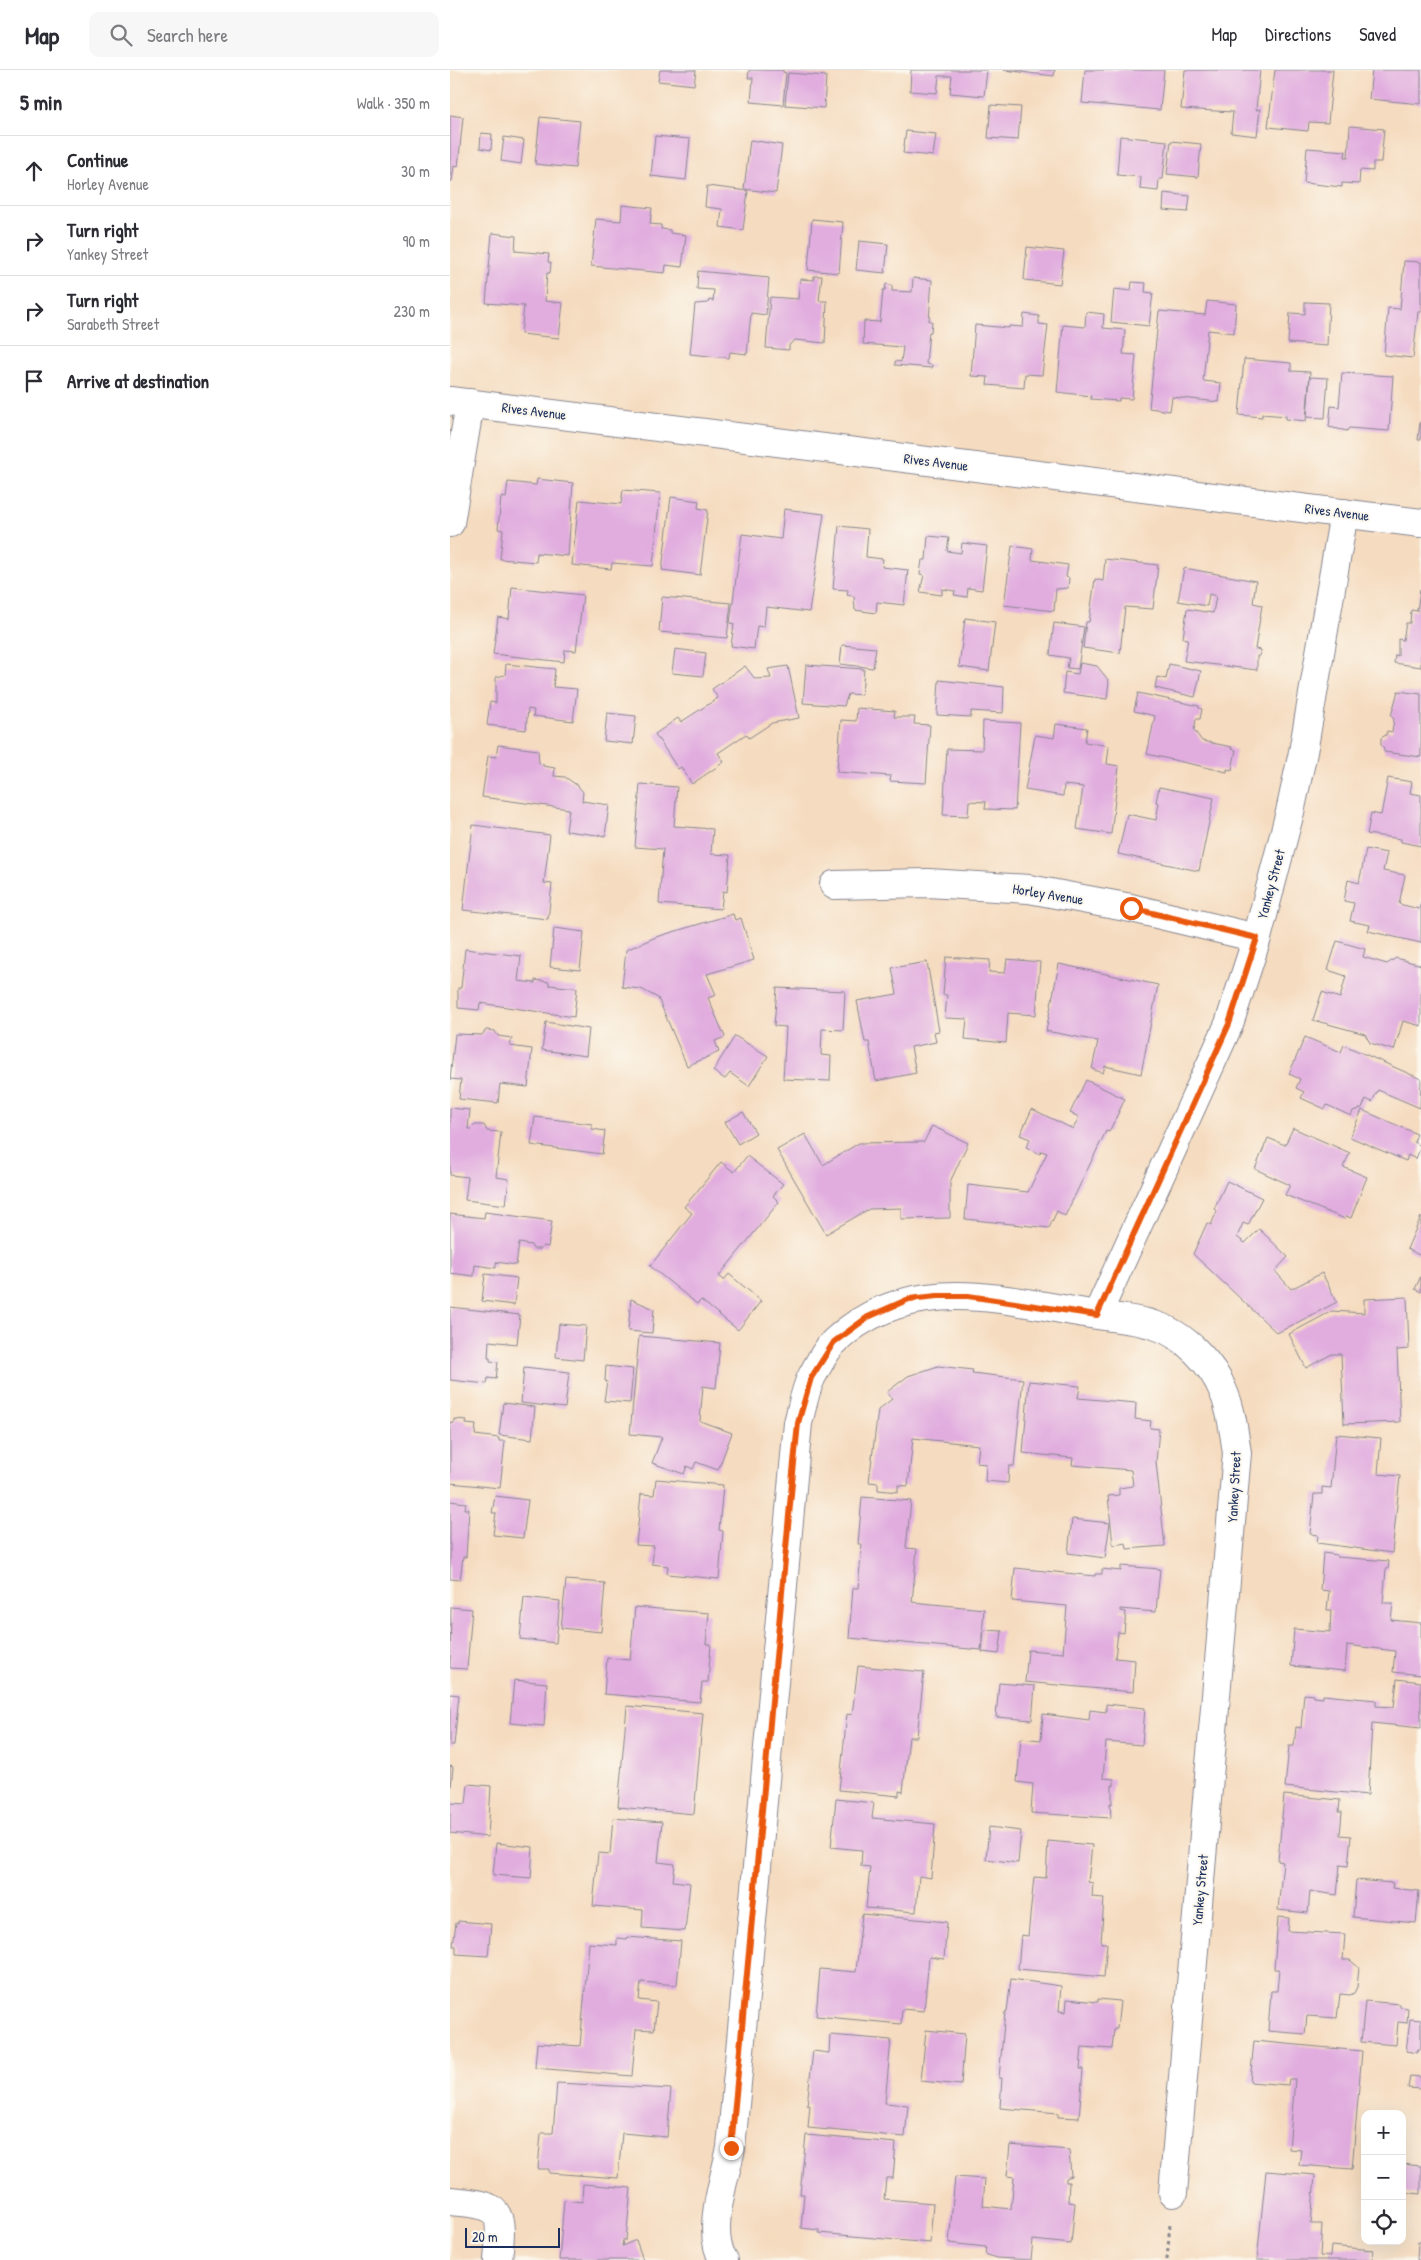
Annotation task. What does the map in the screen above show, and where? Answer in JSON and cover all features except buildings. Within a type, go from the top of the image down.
[{"type":"street","name":"Rives Avenue","points":[[460,402],[1421,523]]},
{"type":"street","points":[[450,523],[460,402]]},
{"type":"street","name":"Yankey Street","points":[[1173,2192],[1237,1454],[1230,1410],[1224,1391],[1210,1368],[1192,1349],[1175,1334],[1154,1325],[1097,1315],[1229,1024],[1257,938],[1290,812],[1303,752],[1344,513]]},
{"type":"street","name":"Horley Avenue","points":[[834,885],[928,883],[1029,889],[1131,908],[1257,938]]},
{"type":"street","points":[[724,2260],[720,2254],[714,2232],[731,2148],[798,1423],[811,1378],[834,1342],[868,1317],[909,1299],[937,1296],[968,1296],[1097,1315]]},
{"type":"street","points":[[450,2201],[484,2205],[495,2210],[500,2219],[501,2230],[498,2260]]},
{"type":"path","points":[[1167,2260],[1173,2192]]},
{"type":"route","points":[[731,2148],[798,1423],[811,1378],[834,1342],[868,1317],[909,1299],[937,1296],[968,1296],[1097,1315],[1229,1024],[1257,938],[1131,908]]}]
